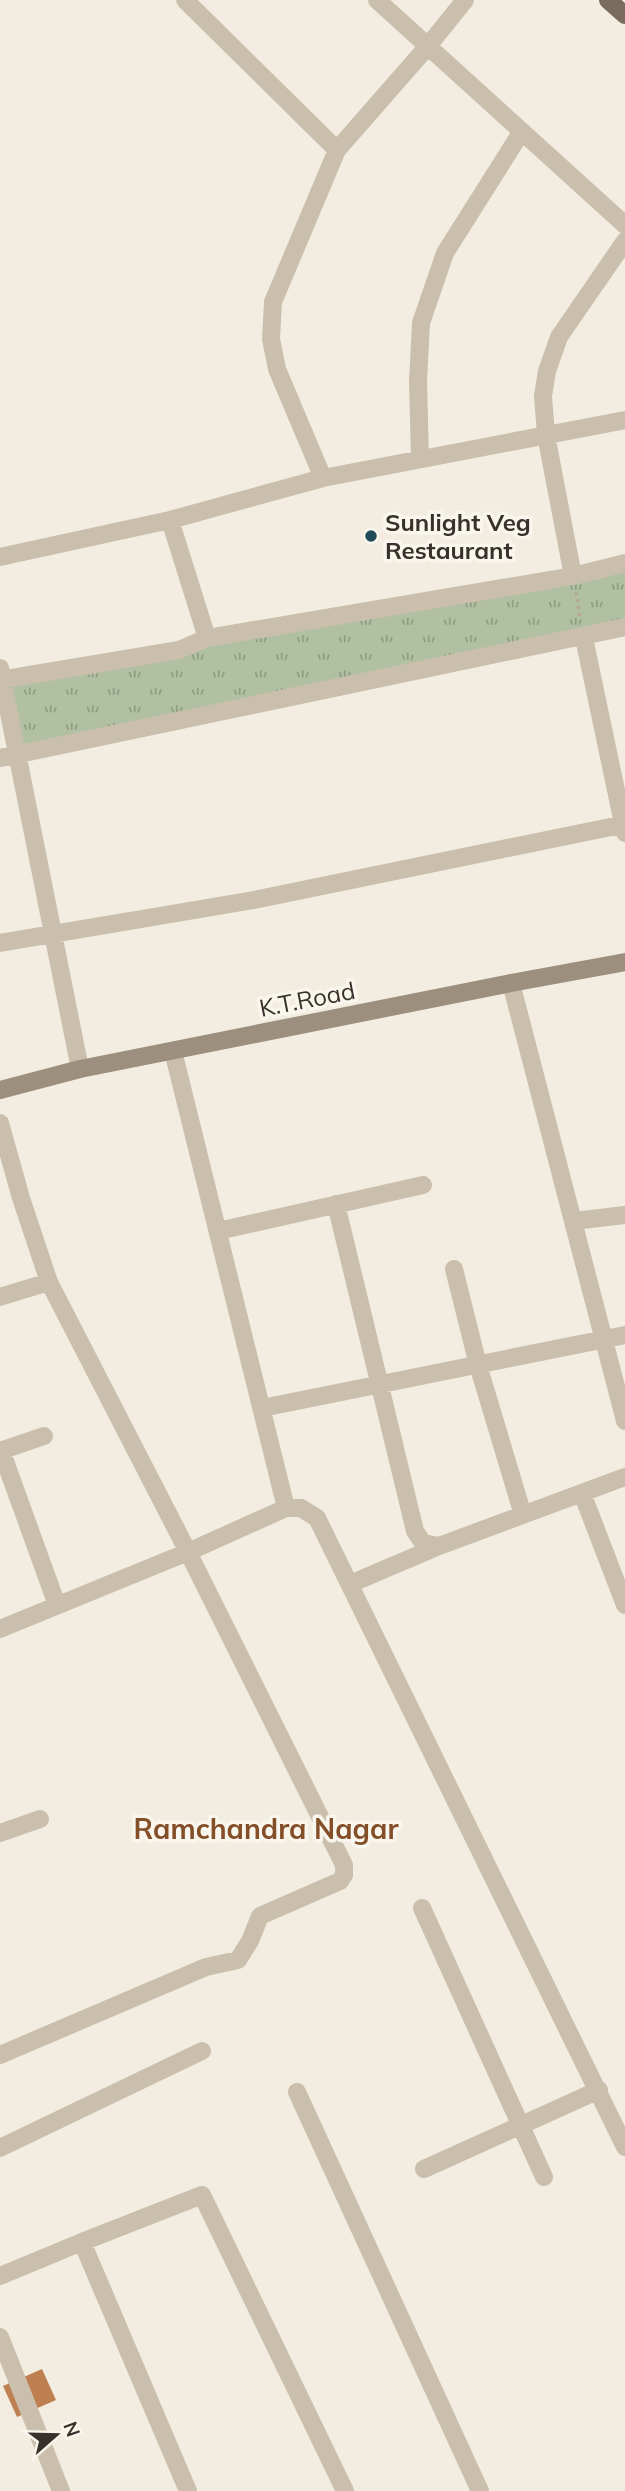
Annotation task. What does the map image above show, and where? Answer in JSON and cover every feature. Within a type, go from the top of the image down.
[{"type":"main road","points":[[608,0],[625,15]]},
{"type":"main road","name":"K.T.Road","points":[[0,1090],[80,1069],[625,962]]},
{"type":"street","points":[[185,0],[337,150]]},
{"type":"street","points":[[377,0],[625,225]]},
{"type":"street","points":[[323,478],[277,369],[271,339],[273,302],[337,150],[465,0]]},
{"type":"street","points":[[420,459],[418,381],[421,323],[446,253],[522,131]]},
{"type":"street","points":[[573,578],[546,435],[543,396],[547,371],[559,337],[625,240]]},
{"type":"street","points":[[0,557],[170,520],[323,478],[625,420]]},
{"type":"street","points":[[170,520],[207,638]]},
{"type":"street","points":[[80,1069],[1,676],[178,650],[207,638],[573,578],[625,563]]},
{"type":"street","points":[[0,758],[584,638],[625,627]]},
{"type":"street","points":[[0,943],[254,900],[624,827],[584,638]]},
{"type":"street","points":[[511,983],[625,1421]]},
{"type":"street","points":[[173,1051],[286,1508]]},
{"type":"street","points":[[0,1123],[49,1282],[188,1552],[344,1865],[344,1875],[340,1881],[260,1916],[250,1941],[238,1960],[206,1967],[0,2055]]},
{"type":"street","points":[[218,1231],[423,1185]]},
{"type":"street","points":[[336,1204],[415,1531],[423,1543],[439,1546]]},
{"type":"street","points":[[574,1221],[625,1215]]},
{"type":"street","points":[[454,1269],[478,1364],[523,1515]]},
{"type":"street","points":[[0,1297],[49,1282]]},
{"type":"street","points":[[262,1408],[625,1335]]},
{"type":"street","points":[[44,1436],[1,1450],[58,1605]]},
{"type":"street","points":[[350,1584],[439,1546],[625,1477]]},
{"type":"street","points":[[582,1493],[625,1605]]},
{"type":"street","points":[[0,1629],[188,1552],[286,1508],[301,1508],[317,1517],[625,2147]]},
{"type":"street","points":[[0,1833],[40,1819]]},
{"type":"street","points":[[422,1908],[544,2177]]},
{"type":"street","points":[[0,2148],[202,2051]]},
{"type":"street","points":[[424,2169],[598,2090]]},
{"type":"street","points":[[297,2092],[480,2491]]},
{"type":"street","points":[[0,2276],[202,2195],[345,2491]]},
{"type":"street","points":[[82,2242],[188,2491]]},
{"type":"street","points":[[0,2337],[61,2491]]},
{"type":"path","points":[[573,578],[580,619]]},
{"type":"green space","points":[[625,569],[625,627],[18,754],[3,676]]},
{"type":"building","points":[[42,2369],[56,2400],[17,2417],[3,2386]]},
{"type":"place","name":"Sunlight Veg Restaurant","points":[[371,536]]},
{"type":"district","name":"Ramchandra Nagar","points":[[266,1828]]}]
